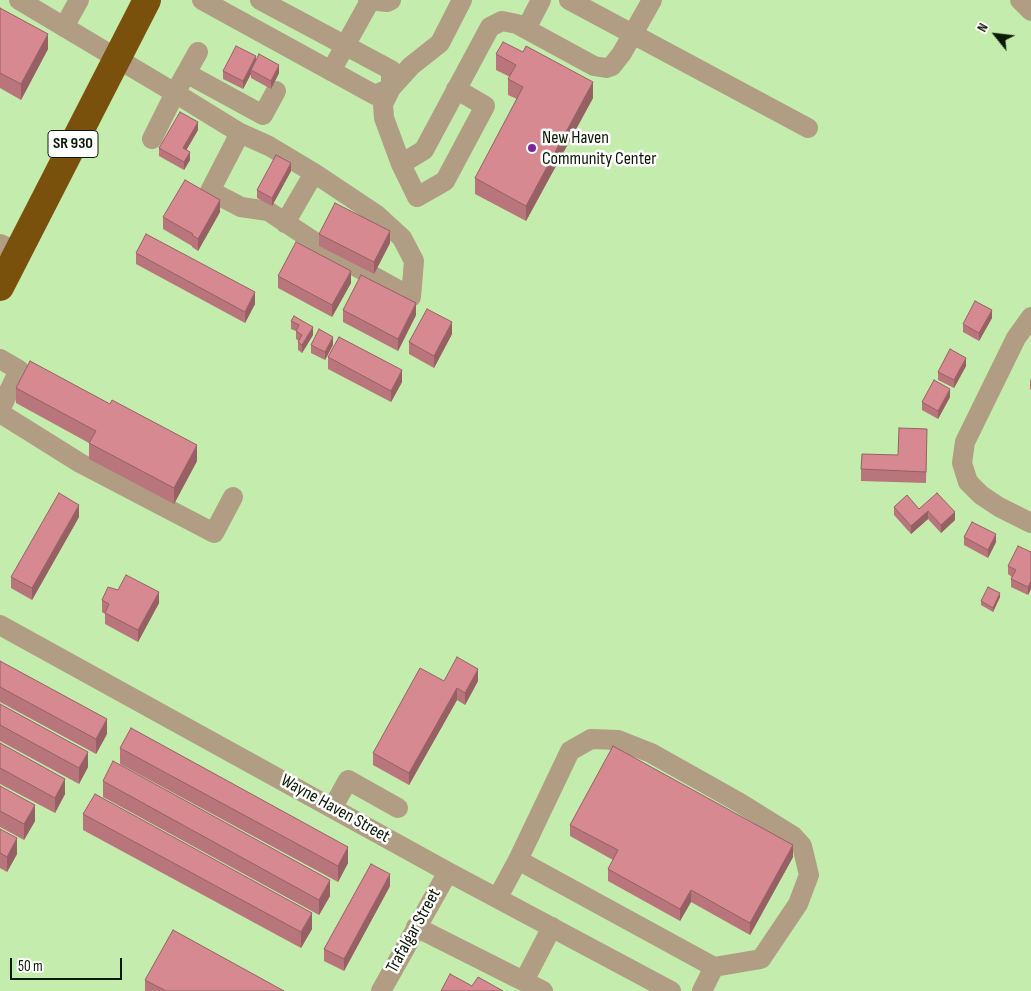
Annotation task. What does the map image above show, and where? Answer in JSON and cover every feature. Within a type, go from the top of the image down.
[{"type":"highway","name":"SR 930","points":[[0,288],[9,248],[116,59],[147,0]]},
{"type":"street","points":[[19,0],[240,133],[269,146],[314,173],[377,215],[402,238],[414,261],[411,297],[333,254],[268,212],[241,207],[210,191],[240,133]]},
{"type":"street","points":[[64,27],[79,0]]},
{"type":"street","points":[[202,0],[375,95],[390,88]]},
{"type":"street","points":[[260,0],[346,44],[391,70],[390,88]]},
{"type":"street","points":[[331,71],[369,0],[387,2],[391,0]]},
{"type":"street","points":[[456,89],[485,106],[445,181],[417,197],[401,164],[384,118],[383,104],[390,88],[411,66],[440,43],[462,0]]},
{"type":"street","points":[[526,29],[541,0]]},
{"type":"street","points":[[569,0],[808,128]]},
{"type":"street","points":[[401,164],[424,150],[490,27],[502,21],[517,24],[594,66],[606,68],[612,66],[616,61],[634,34],[652,0]]},
{"type":"street","points":[[1020,0],[1031,11]]},
{"type":"street","points":[[152,139],[198,52]]},
{"type":"street","points":[[186,73],[263,115],[276,92]]},
{"type":"street","points":[[286,223],[314,173]]},
{"type":"street","points":[[1031,318],[1016,338],[965,442],[962,463],[968,482],[981,495],[999,507],[1031,523]]},
{"type":"street","points":[[0,360],[19,370],[0,412],[80,463],[214,533],[233,497]]},
{"type":"street","name":"Wayne Haven Street","points":[[0,625],[448,872],[671,991]]},
{"type":"street","points":[[498,897],[518,860],[570,751],[591,739],[618,740],[650,753],[740,803],[793,836],[802,846],[809,875],[798,904],[761,959],[714,967],[518,860]]},
{"type":"street","points":[[333,808],[348,780],[398,808]]},
{"type":"street","name":"Trafalgar Street","points":[[381,991],[448,872]]},
{"type":"street","points":[[416,927],[543,991]]},
{"type":"street","points":[[524,981],[552,927]]},
{"type":"street","points":[[702,991],[714,967]]},
{"type":"building","points":[[0,8],[48,34],[21,84],[0,73]]},
{"type":"building","name":"New Haven Community Center","points":[[503,42],[523,52],[526,46],[593,82],[526,206],[475,178],[523,87],[508,79],[516,65],[496,54]]},
{"type":"building","points":[[236,46],[256,56],[243,81],[223,71]]},
{"type":"building","points":[[259,54],[279,65],[271,81],[251,70]]},
{"type":"building","points":[[180,112],[198,122],[183,148],[190,152],[184,162],[159,148]]},
{"type":"building","points":[[276,155],[291,163],[272,198],[257,190]]},
{"type":"building","points":[[185,180],[220,200],[198,239],[193,234],[163,217]]},
{"type":"building","points":[[335,203],[390,231],[374,262],[319,234]]},
{"type":"building","points":[[146,234],[255,292],[245,312],[136,253]]},
{"type":"building","points":[[296,242],[351,271],[332,305],[278,276]]},
{"type":"building","points":[[361,275],[416,303],[398,339],[343,310]]},
{"type":"building","points":[[975,301],[992,310],[979,333],[963,324]]},
{"type":"building","points":[[427,309],[452,322],[434,356],[409,342]]},
{"type":"building","points":[[294,316],[313,327],[302,345],[298,342],[302,335],[296,331],[299,325],[291,321]]},
{"type":"building","points":[[319,329],[333,337],[325,352],[311,345]]},
{"type":"building","points":[[339,337],[402,370],[391,391],[328,357]]},
{"type":"building","points":[[950,349],[966,358],[954,380],[938,372]]},
{"type":"building","points":[[30,361],[110,404],[112,400],[197,445],[174,488],[89,443],[96,431],[16,388]]},
{"type":"building","points":[[934,380],[950,389],[938,411],[922,402]]},
{"type":"building","points":[[899,428],[927,429],[926,472],[861,469],[862,454],[898,455]]},
{"type":"building","points":[[59,493],[79,505],[32,588],[11,577]]},
{"type":"building","points":[[937,493],[955,512],[941,525],[928,511],[911,526],[894,507],[907,495],[919,509]]},
{"type":"building","points":[[972,522],[996,534],[988,550],[964,537]]},
{"type":"building","points":[[1018,546],[1031,552],[1031,581],[1028,587],[1011,579],[1016,570],[1008,566]]},
{"type":"building","points":[[126,575],[159,592],[138,630],[105,613],[109,604],[102,600],[108,587],[118,590]]},
{"type":"building","points":[[988,587],[1000,593],[993,608],[981,601]]},
{"type":"building","points":[[457,657],[478,669],[465,693],[457,688],[409,773],[373,753],[420,668],[444,681]]},
{"type":"building","points":[[0,661],[107,719],[96,739],[0,687]]},
{"type":"building","points":[[0,704],[88,752],[79,768],[0,725]]},
{"type":"building","points":[[131,728],[348,847],[338,866],[120,748]]},
{"type":"building","points":[[0,743],[65,779],[55,798],[0,768]]},
{"type":"building","points":[[613,746],[793,845],[750,923],[691,890],[680,909],[608,869],[618,850],[570,825]]},
{"type":"building","points":[[113,761],[330,880],[319,900],[103,781]]},
{"type":"building","points":[[0,786],[35,805],[24,824],[0,811]]},
{"type":"building","points":[[95,794],[312,913],[301,932],[83,814]]},
{"type":"building","points":[[0,829],[17,838],[7,857],[0,853]]},
{"type":"building","points":[[371,864],[390,874],[344,959],[324,949]]},
{"type":"building","points":[[173,930],[284,991],[166,991],[145,980]]},
{"type":"building","points":[[450,974],[472,986],[478,977],[503,991],[441,991]]},
{"type":"place","name":"New Haven Community Center","points":[[532,148]]}]
